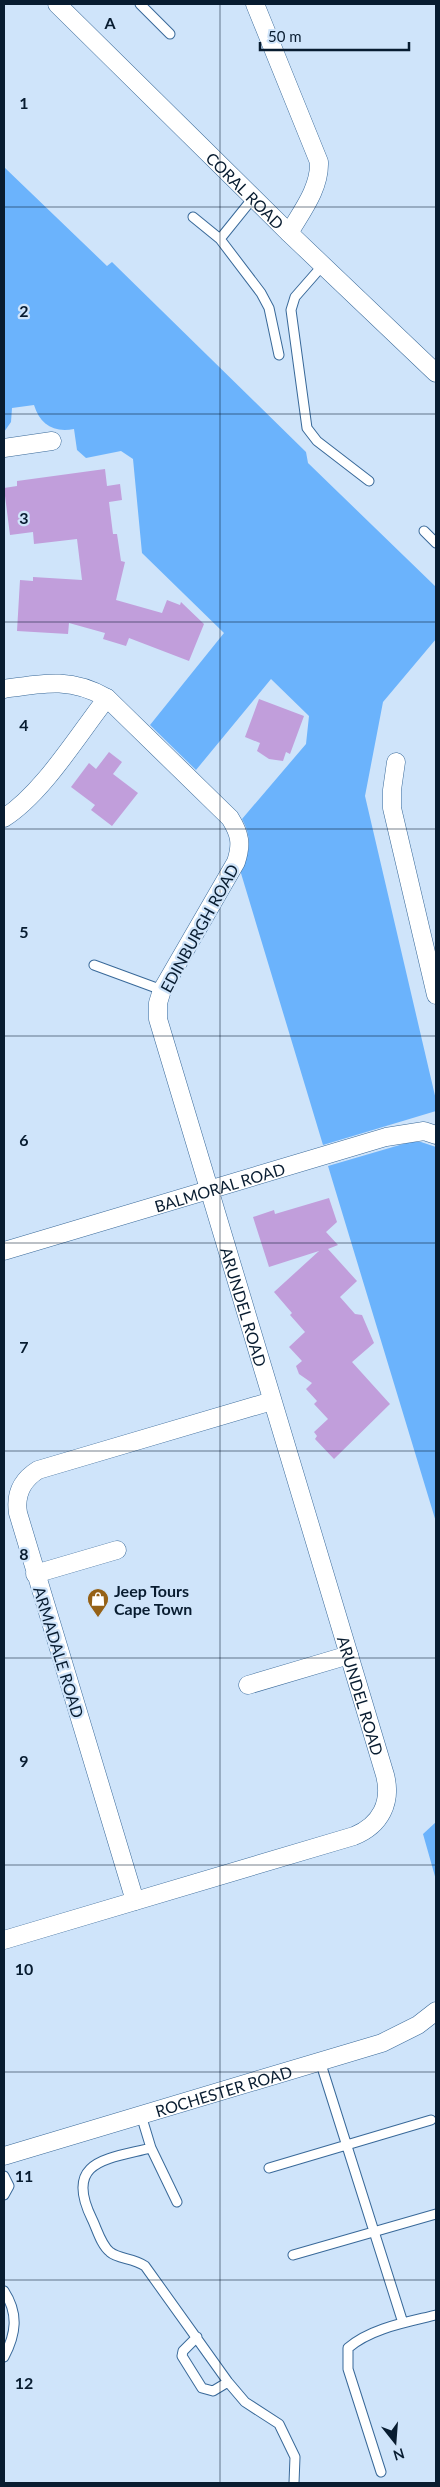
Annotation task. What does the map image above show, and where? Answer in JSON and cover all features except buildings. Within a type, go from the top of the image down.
[{"type":"street","name":"CORAL ROAD","points":[[57,4],[253,198],[436,373]]},
{"type":"street","points":[[255,4],[319,162],[316,185],[289,233]]},
{"type":"street","points":[[4,448],[52,441]]},
{"type":"street","name":"EDINBURGH ROAD","points":[[4,689],[45,683],[70,683],[96,691],[107,698],[230,818],[240,838],[240,849],[236,862],[162,990],[158,1003],[158,1020],[210,1191]]},
{"type":"street","points":[[4,818],[20,806],[37,789],[107,698]]},
{"type":"street","points":[[396,762],[392,790],[392,808],[436,995]]},
{"type":"street","name":"BALMORAL ROAD","points":[[4,1252],[386,1137],[407,1132],[424,1131],[436,1135]]},
{"type":"street","name":"ARUNDEL ROAD","points":[[4,1940],[354,1836],[371,1827],[386,1803],[388,1784],[210,1191]]},
{"type":"street","name":"ARMADALE ROAD","points":[[135,1901],[35,1574],[17,1505],[19,1491],[30,1475],[47,1467],[272,1400]]},
{"type":"street","points":[[35,1574],[117,1550]]},
{"type":"street","points":[[248,1685],[349,1655]]},
{"type":"street","name":"ROCHESTER ROAD","points":[[4,2156],[400,2035],[436,2011]]},
{"type":"lane","points":[[140,4],[170,34]]},
{"type":"lane","points":[[220,239],[253,198]]},
{"type":"lane","points":[[193,217],[220,239],[261,294],[269,308],[279,355]]},
{"type":"lane","points":[[323,265],[295,297],[291,310],[307,428],[317,441],[369,481]]},
{"type":"lane","points":[[424,531],[436,543]]},
{"type":"lane","points":[[94,965],[162,990]]},
{"type":"lane","points":[[320,2061],[402,2323]]},
{"type":"lane","points":[[141,2115],[151,2148],[177,2202]]},
{"type":"lane","points":[[269,2168],[431,2120]]},
{"type":"lane","points":[[151,2148],[107,2159],[96,2163],[88,2170],[83,2180],[88,2210],[106,2248],[111,2253],[137,2260],[145,2266],[228,2382],[245,2402],[279,2424],[295,2456],[294,2483]]},
{"type":"lane","points":[[4,2176],[9,2186],[4,2195]]},
{"type":"lane","points":[[293,2255],[436,2214]]},
{"type":"lane","points":[[4,2291],[9,2299],[15,2320],[15,2329],[4,2357]]},
{"type":"lane","points":[[381,2472],[346,2357],[348,2348],[356,2341],[402,2323],[436,2315]]},
{"type":"lane","points":[[197,2337],[182,2351],[182,2356],[202,2388],[213,2391],[228,2382]]},
{"type":"shaded area","points":[[4,167],[107,266],[112,262],[306,452],[308,463],[436,587],[436,639],[383,702],[365,796],[436,1100],[436,1111],[323,1145],[240,870],[244,864],[249,845],[249,839],[242,819],[306,744],[309,716],[271,679],[196,770],[150,725],[224,633],[142,553],[133,459],[121,451],[86,458],[77,450],[74,429],[60,430],[48,426],[40,417],[34,405],[12,408],[11,422],[4,432]]},
{"type":"shaded area","points":[[410,1142],[421,1142],[436,1147],[436,1522],[328,1166]]},
{"type":"shaded area","points":[[436,1822],[436,1880],[423,1834]]},
{"type":"place","name":"Jeep Tours Cape Town","points":[[98,1618]]}]
